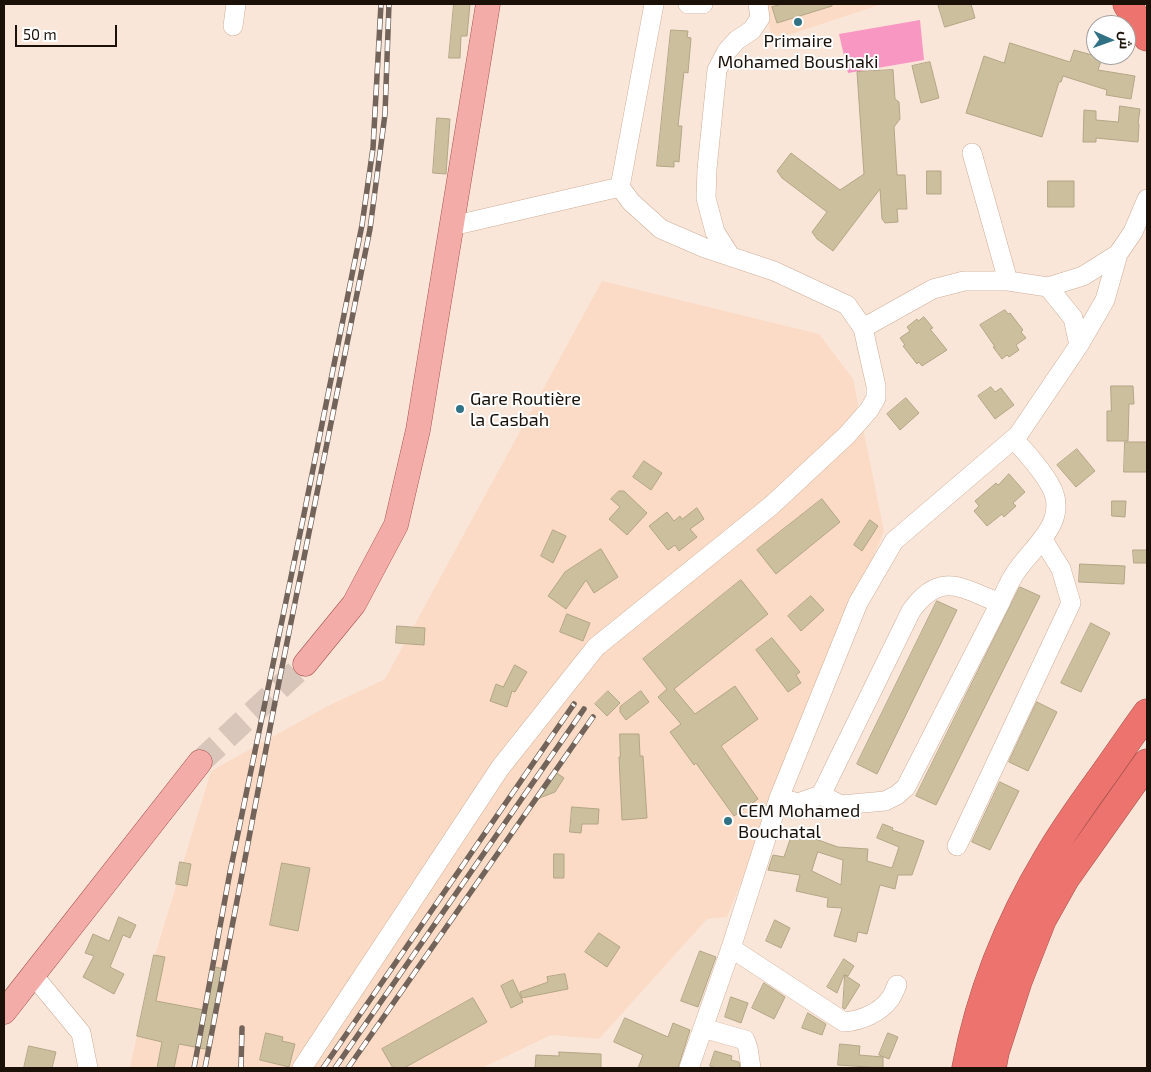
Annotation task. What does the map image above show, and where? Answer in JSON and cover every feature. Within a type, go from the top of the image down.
[{"type":"highway","points":[[1127,4],[1147,37]]},
{"type":"highway","points":[[966,1068],[970,1044],[992,970],[1020,910],[1048,857],[1147,713]]},
{"type":"highway","points":[[992,1068],[995,1052],[1018,981],[1042,920],[1064,879],[1147,763]]},
{"type":"main road","points":[[305,664],[354,604],[396,525],[418,430],[488,4]]},
{"type":"main road","points":[[4,1012],[200,762]]},
{"type":"street","points":[[233,26],[236,4]]},
{"type":"street","points":[[302,1068],[500,768],[596,647],[772,505],[847,435],[876,398],[876,386],[863,328],[846,305],[774,271],[731,257],[661,229],[631,202],[620,187],[654,4]]},
{"type":"street","points":[[688,4],[702,4]]},
{"type":"street","points":[[731,257],[715,232],[706,198],[717,70],[727,51],[737,40],[752,30],[760,18],[758,4]]},
{"type":"street","points":[[972,153],[1008,281]]},
{"type":"street","points":[[452,226],[620,187]]},
{"type":"street","points":[[689,1068],[731,948],[779,798],[858,603],[894,541],[1018,436],[1079,345],[1104,300],[1118,254],[1133,232],[1147,199]]},
{"type":"street","points":[[863,328],[933,290],[964,281],[1008,281],[1048,286],[1083,276],[1118,254]]},
{"type":"street","points":[[1048,286],[1072,318],[1079,345]]},
{"type":"street","points":[[821,795],[841,805],[885,800],[897,795],[906,787],[1017,570],[1043,540],[1051,526],[1055,513],[1055,501],[1051,486],[1014,439]]},
{"type":"street","points":[[956,846],[1071,603],[1061,569],[1043,540]]},
{"type":"street","points":[[779,798],[798,803],[821,795],[911,611],[928,591],[936,587],[952,586],[1000,603]]},
{"type":"street","points":[[731,948],[844,1022],[858,1020],[876,1012],[890,999],[897,985]]},
{"type":"street","points":[[33,975],[81,1033],[88,1068]]},
{"type":"street","points":[[703,1028],[745,1040],[751,1068]]},
{"type":"shaded area","name":"Primaire Mohamed Boushaki","points":[[763,4],[882,4],[773,40]]},
{"type":"shaded area","points":[[920,20],[924,60],[848,73],[839,34]]},
{"type":"shaded area","points":[[602,281],[819,334],[853,379],[884,531],[727,917],[707,919],[599,1039],[551,1035],[482,1068],[130,1068],[152,965],[211,771],[326,707],[385,679]]},
{"type":"building","points":[[454,4],[470,4],[467,36],[461,36],[460,58],[449,58]]},
{"type":"building","points":[[783,4],[832,4],[832,6],[777,23],[772,7]]},
{"type":"building","points":[[938,4],[971,4],[975,18],[945,27]]},
{"type":"building","points":[[671,30],[688,31],[687,37],[691,38],[688,73],[684,72],[678,126],[682,126],[679,162],[674,161],[674,167],[657,166]]},
{"type":"building","points":[[1010,43],[1070,62],[1074,50],[1086,53],[1086,65],[1100,65],[1098,70],[1135,76],[1131,99],[1106,95],[1107,90],[1063,76],[1061,82],[1059,82],[1042,137],[966,113],[984,56],[1004,63]]},
{"type":"building","points":[[930,62],[939,98],[921,103],[912,66]]},
{"type":"building","points":[[893,70],[895,99],[899,102],[900,119],[894,127],[897,175],[905,175],[907,209],[897,209],[898,222],[885,223],[882,219],[880,189],[833,251],[817,239],[812,232],[827,212],[782,178],[777,171],[791,153],[840,190],[864,174],[857,72]]},
{"type":"building","points":[[1120,106],[1140,109],[1138,142],[1096,138],[1096,142],[1083,142],[1084,110],[1096,111],[1096,120],[1118,122]]},
{"type":"building","points":[[437,118],[450,119],[446,174],[433,173]]},
{"type":"building","points":[[927,171],[941,171],[941,194],[927,194]]},
{"type":"building","points":[[1048,181],[1074,181],[1074,207],[1048,207]]},
{"type":"building","points":[[1005,310],[1008,314],[1010,313],[1023,330],[1021,332],[1026,338],[1016,345],[1019,350],[1009,357],[1007,355],[1002,359],[980,325]]},
{"type":"building","points":[[924,317],[933,328],[930,329],[947,350],[922,366],[919,362],[917,364],[903,346],[905,345],[900,338],[910,331],[907,327],[917,319],[918,321]]},
{"type":"building","points":[[1111,386],[1133,386],[1134,404],[1129,404],[1128,441],[1107,441],[1107,411],[1111,411]]},
{"type":"building","points":[[991,387],[995,392],[1001,388],[1014,405],[995,419],[978,396]]},
{"type":"building","points":[[906,398],[919,413],[900,430],[887,414]]},
{"type":"building","points":[[1125,442],[1147,442],[1147,472],[1124,472]]},
{"type":"building","points":[[1077,449],[1095,471],[1076,487],[1057,465]]},
{"type":"building","points":[[644,461],[662,473],[651,490],[633,477]]},
{"type":"building","points":[[1009,474],[1025,492],[1013,503],[1016,506],[1004,517],[1002,514],[987,526],[974,511],[979,506],[975,501],[996,483],[998,485]]},
{"type":"building","points":[[619,491],[624,491],[647,513],[627,535],[609,519],[620,507],[611,499]]},
{"type":"building","points":[[822,499],[840,522],[776,574],[757,550]]},
{"type":"building","points":[[1112,501],[1126,501],[1125,517],[1112,516]]},
{"type":"building","points":[[697,508],[704,519],[690,529],[697,537],[679,551],[675,545],[668,550],[649,526],[667,512],[674,521],[680,516],[682,519]]},
{"type":"building","points":[[870,520],[878,526],[862,551],[854,545]]},
{"type":"building","points":[[553,530],[566,536],[553,563],[541,556]]},
{"type":"building","points":[[601,549],[618,577],[594,593],[586,580],[566,609],[548,596],[565,572]]},
{"type":"building","points":[[1133,550],[1147,550],[1147,563],[1134,563]]},
{"type":"building","points":[[1080,564],[1125,566],[1124,584],[1079,582]]},
{"type":"building","points":[[741,580],[768,614],[674,689],[695,714],[735,686],[758,719],[721,746],[758,799],[734,816],[696,763],[694,765],[670,732],[681,724],[658,697],[667,689],[643,659]]},
{"type":"building","points":[[1020,587],[1040,596],[936,805],[916,796]]},
{"type":"building","points":[[811,596],[824,610],[801,631],[788,616]]},
{"type":"building","points":[[937,601],[957,610],[877,774],[857,764]]},
{"type":"building","points":[[567,614],[590,623],[583,641],[560,632]]},
{"type":"building","points":[[1091,623],[1110,633],[1081,692],[1061,683]]},
{"type":"building","points":[[397,626],[425,628],[424,645],[396,643]]},
{"type":"building","points":[[772,638],[800,672],[796,675],[801,683],[788,692],[756,650]]},
{"type":"building","points":[[515,665],[527,672],[515,692],[512,691],[507,707],[490,701],[496,684],[503,687]]},
{"type":"building","points":[[608,691],[620,703],[607,716],[595,704]]},
{"type":"building","points":[[641,691],[649,702],[626,720],[620,712],[620,707]]},
{"type":"building","points":[[1037,702],[1057,712],[1028,771],[1009,762]]},
{"type":"building","points":[[620,734],[639,734],[640,756],[643,756],[647,818],[622,820],[619,757]]},
{"type":"building","points":[[555,772],[564,778],[555,792],[537,799]]},
{"type":"building","points":[[1000,782],[1019,791],[990,850],[972,842]]},
{"type":"building","points":[[572,807],[599,809],[598,824],[582,824],[581,833],[570,832]]},
{"type":"building","points":[[883,824],[893,828],[892,830],[924,841],[912,875],[898,875],[895,889],[880,885],[867,934],[858,932],[856,942],[834,936],[842,908],[827,907],[828,898],[796,891],[800,875],[768,870],[773,855],[784,857],[793,831],[838,847],[868,849],[867,861],[892,868],[899,847],[877,838]],"holes":[[[818,852],[843,860],[841,885],[812,871]]]},
{"type":"building","points":[[554,854],[564,854],[564,878],[554,878]]},
{"type":"building","points":[[180,862],[191,864],[187,886],[176,884]]},
{"type":"building","points":[[282,863],[310,868],[298,931],[270,925]]},
{"type":"building","points":[[119,917],[136,925],[130,938],[123,935],[110,967],[124,974],[114,994],[83,977],[94,956],[85,953],[93,934],[109,941]]},
{"type":"building","points":[[775,920],[790,928],[781,948],[766,941]]},
{"type":"building","points":[[599,933],[620,947],[607,967],[585,952]]},
{"type":"building","points":[[700,951],[716,957],[698,1007],[681,1001]]},
{"type":"building","points":[[154,955],[165,957],[156,1001],[204,1010],[211,966],[224,969],[210,1050],[179,1044],[174,1068],[157,1068],[162,1042],[137,1036]]},
{"type":"building","points":[[844,959],[854,966],[848,976],[844,975],[837,993],[827,987]]},
{"type":"building","points":[[565,974],[568,989],[522,998],[520,992],[548,982],[547,977]]},
{"type":"building","points":[[845,975],[860,985],[845,1009],[843,1008]]},
{"type":"building","points":[[513,980],[523,1002],[511,1008],[501,986]]},
{"type":"building","points":[[764,983],[785,997],[774,1019],[752,1008]]},
{"type":"building","points":[[731,997],[748,1003],[741,1023],[725,1017]]},
{"type":"building","points":[[473,998],[487,1022],[404,1068],[393,1068],[382,1049]]},
{"type":"building","points":[[808,1013],[826,1024],[822,1035],[802,1028]]},
{"type":"building","points":[[625,1018],[668,1037],[673,1023],[690,1030],[678,1068],[638,1068],[643,1055],[614,1042]]},
{"type":"building","points":[[266,1033],[283,1037],[282,1041],[295,1044],[289,1067],[260,1060]]},
{"type":"building","points":[[888,1033],[898,1037],[889,1059],[879,1055]]},
{"type":"building","points":[[840,1044],[860,1046],[859,1055],[883,1057],[883,1068],[838,1065]]},
{"type":"building","points":[[29,1046],[56,1052],[52,1068],[24,1068]]},
{"type":"building","points":[[715,1051],[732,1056],[731,1060],[739,1062],[740,1068],[716,1068],[710,1066]]},
{"type":"building","points":[[559,1052],[601,1054],[601,1068],[535,1068],[536,1055],[559,1056]]},
{"type":"tunnel","points":[[200,762],[305,664]]},
{"type":"railway","points":[[194,1068],[230,872],[362,225],[373,148],[381,4]]},
{"type":"railway","points":[[205,1068],[275,702],[370,229],[385,114],[389,4]]},
{"type":"railway","points":[[323,1068],[574,704]]},
{"type":"railway","points":[[335,1068],[584,709]]},
{"type":"railway","points":[[348,1068],[593,717]]},
{"type":"railway","points":[[241,1068],[242,1028]]},
{"type":"place","name":"Primaire Mohamed Boushaki","points":[[798,22]]},
{"type":"place","name":"Gare Routière la Casbah","points":[[460,409]]},
{"type":"place","name":"CEM Mohamed Bouchatal","points":[[728,821]]}]
